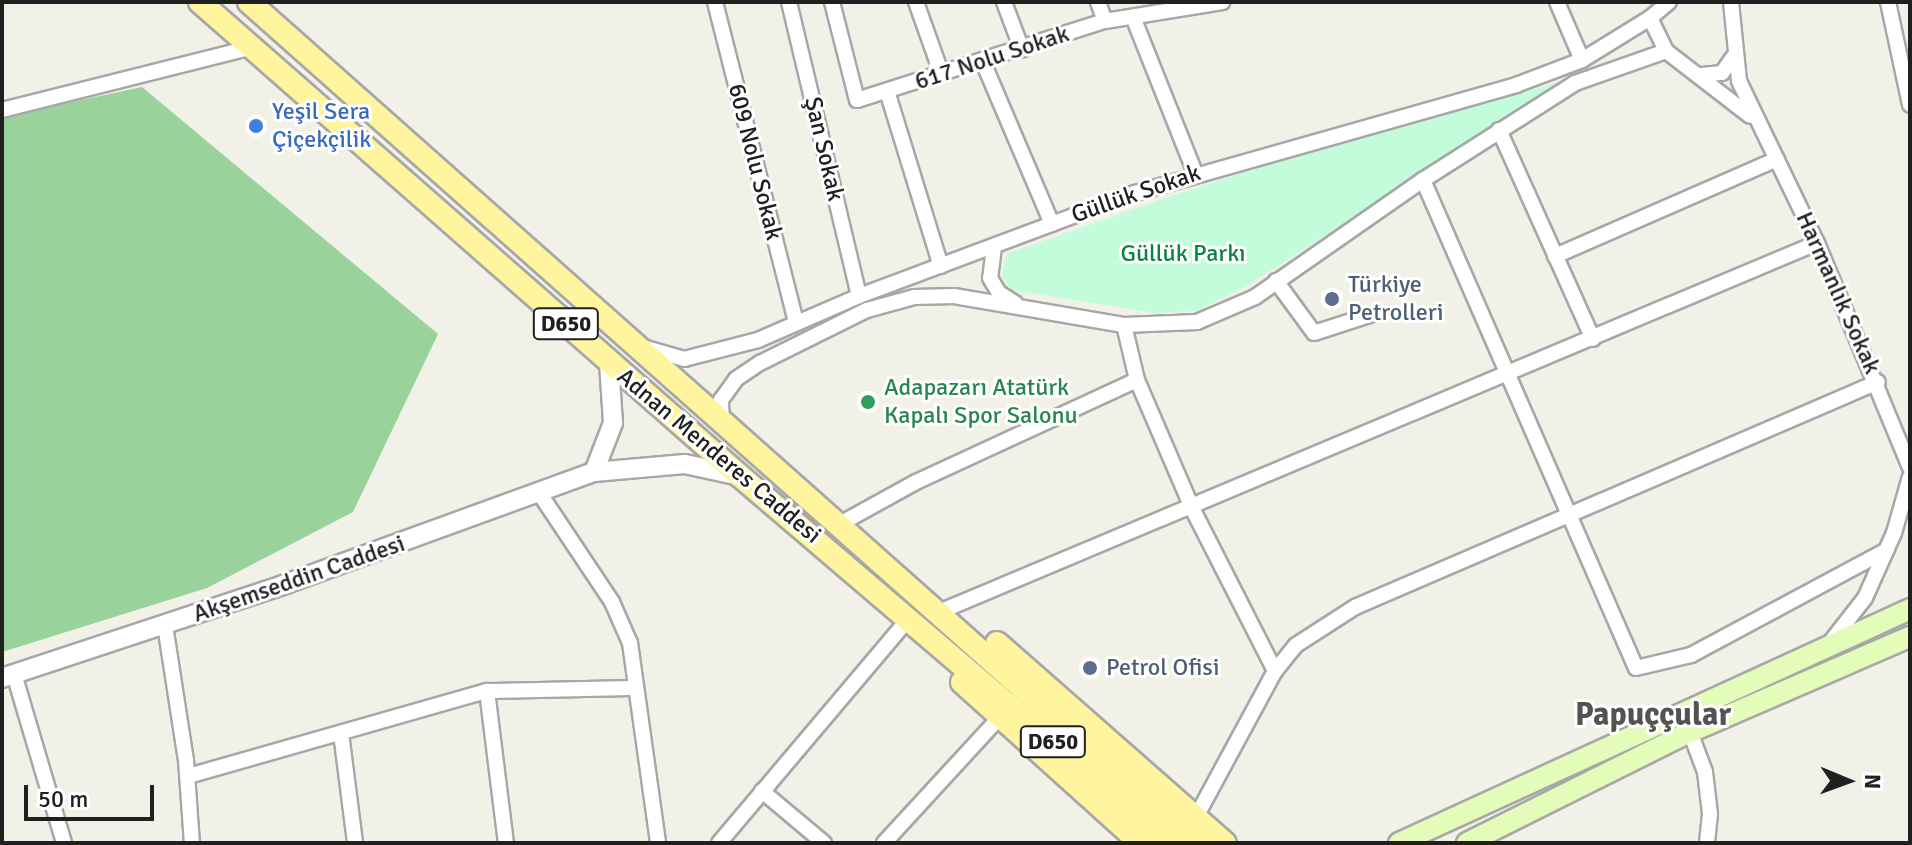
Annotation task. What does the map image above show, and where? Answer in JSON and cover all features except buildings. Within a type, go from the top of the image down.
[{"type":"main road","name":"Adnan Menderes Caddesi","points":[[200,2],[609,363],[1170,843]]},
{"type":"main road","name":"Adnan Menderes Caddesi","points":[[249,2],[624,339],[944,615],[1197,843]]},
{"type":"main road","points":[[1399,843],[1910,609]]},
{"type":"main road","points":[[944,615],[986,633],[1225,843]]},
{"type":"main road","points":[[1467,843],[1690,732],[1910,637]]},
{"type":"main road","points":[[936,641],[954,674],[999,718],[1141,843]]},
{"type":"street","name":"609 Nolu Sokak","points":[[715,2],[796,323]]},
{"type":"street","name":"Şan Sokak","points":[[789,2],[859,296]]},
{"type":"street","name":"617 Nolu Sokak","points":[[832,2],[857,100],[1022,50],[1105,21],[1222,2]]},
{"type":"street","points":[[916,2],[942,75]]},
{"type":"street","points":[[1004,2],[1022,50]]},
{"type":"street","points":[[1098,2],[1105,21]]},
{"type":"street","points":[[1557,2],[1582,60]]},
{"type":"street","points":[[722,422],[721,400],[736,379],[811,335],[867,310],[914,297],[954,296],[1124,325],[1197,322],[1255,297],[1423,180],[1575,83],[1666,51],[1650,18],[1669,2]]},
{"type":"street","name":"Harmanlık Sokak","points":[[1731,2],[1733,57],[1756,122],[1817,243],[1878,382],[1910,468]]},
{"type":"street","points":[[1888,2],[1909,96]]},
{"type":"street","points":[[1133,17],[1195,173]]},
{"type":"street","name":"Güllük Sokak","points":[[624,339],[684,359],[714,354],[859,296],[1195,173],[1516,85],[1582,60],[1650,18]]},
{"type":"street","points":[[2,110],[252,47]]},
{"type":"street","name":"Harmanlık Sokak","points":[[1666,51],[1702,75],[1756,122]]},
{"type":"street","points":[[1702,75],[1722,73],[1733,57]]},
{"type":"street","points":[[983,62],[1052,224]]},
{"type":"street","points":[[887,91],[941,266]]},
{"type":"street","points":[[1499,130],[1593,339]]},
{"type":"street","points":[[1555,256],[1777,159]]},
{"type":"street","points":[[1423,180],[1636,668],[1691,655],[1887,550]]},
{"type":"street","points":[[944,615],[1817,243]]},
{"type":"street","points":[[994,247],[990,278],[999,293],[1021,307]]},
{"type":"street","points":[[1276,281],[1314,333],[1373,314]]},
{"type":"street","points":[[1124,325],[1137,380],[1192,508],[1275,671]]},
{"type":"street","points":[[594,472],[613,423],[609,363]]},
{"type":"street","points":[[838,525],[916,482],[1137,380]]},
{"type":"street","points":[[1196,817],[1275,671],[1296,645],[1355,607],[1878,382]]},
{"type":"street","points":[[1893,422],[1910,417]]},
{"type":"street","name":"Akşemseddin Caddesi","points":[[8,676],[165,625],[540,494],[594,472],[685,464],[740,476]]},
{"type":"street","points":[[1827,646],[1865,598],[1887,550],[1910,477]]},
{"type":"street","points":[[540,494],[612,602],[630,643],[658,843]]},
{"type":"street","points":[[719,843],[909,618]]},
{"type":"street","points":[[165,625],[188,776],[192,843]]},
{"type":"street","points":[[8,676],[64,843]]},
{"type":"street","points":[[188,776],[487,691],[636,688]]},
{"type":"street","points":[[487,691],[506,843]]},
{"type":"street","points":[[884,843],[999,718]]},
{"type":"street","points":[[1690,732],[1705,772],[1710,814],[1707,843]]},
{"type":"street","points":[[341,733],[355,843]]},
{"type":"street","points":[[762,791],[824,843]]},
{"type":"green space","name":"Güllük Parkı","points":[[1565,81],[1245,287],[1196,311],[1155,313],[1012,290],[1002,276],[1006,254],[1183,192],[1337,143]]},
{"type":"green space","points":[[142,87],[438,334],[353,512],[207,588],[2,652],[2,117]]},
{"type":"place","name":"Yeşil Sera Çiçekçilik","points":[[256,126]]},
{"type":"place","name":"Türkiye Petrolleri","points":[[1332,299]]},
{"type":"place","name":"Adapazarı Atatürk Kapalı Spor Salonu","points":[[868,402]]},
{"type":"place","name":"Petrol Ofisi","points":[[1090,668]]},
{"type":"district","name":"Papuççular","points":[[1653,715]]}]
